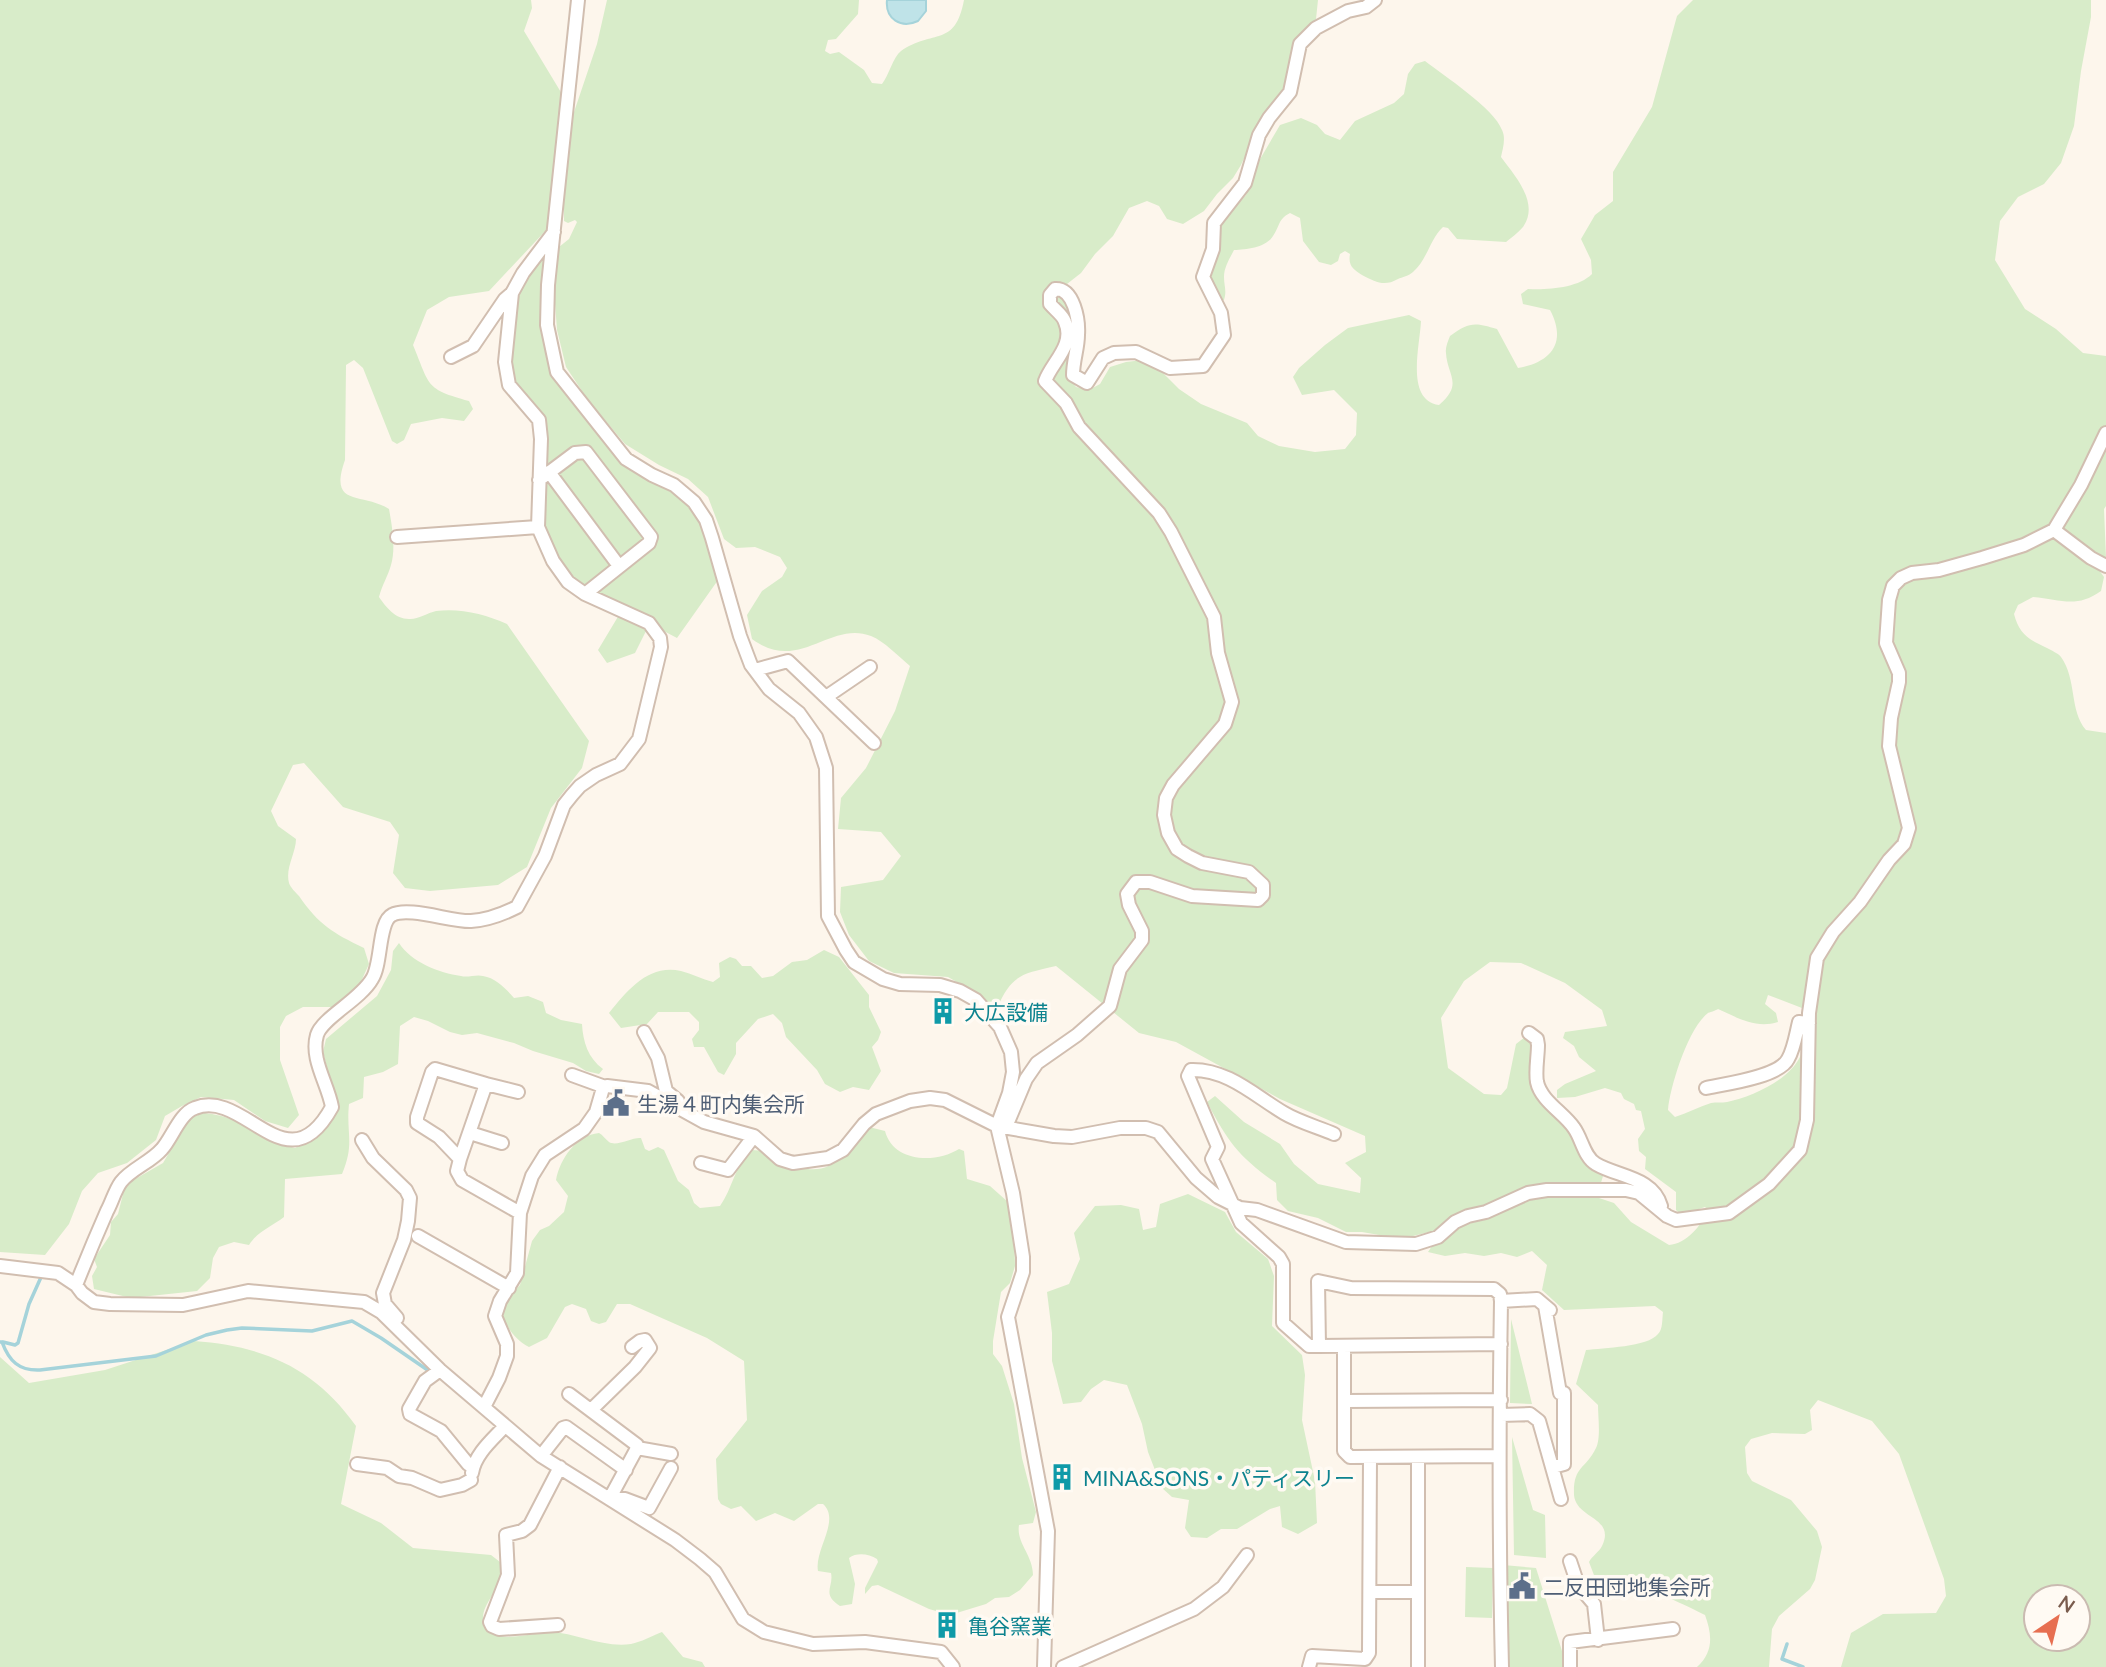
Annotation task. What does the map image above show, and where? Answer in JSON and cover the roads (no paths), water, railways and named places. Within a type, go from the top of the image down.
[{"type":"street","points":[[578,0],[548,285],[547,325],[557,372],[626,458],[674,485],[694,502],[706,520],[740,636],[755,670],[769,689],[799,713],[817,737],[826,768],[828,916],[854,962],[870,973],[900,984],[940,985],[960,991],[976,1000],[1000,1027],[1012,1056],[1013,1072],[1009,1093],[997,1126],[1013,1193],[1023,1257],[1023,1272],[1008,1317],[1048,1531],[1044,1667]]},
{"type":"street","points":[[997,1126],[1007,1122],[1026,1079],[1037,1063],[1077,1035],[1110,1006],[1120,970],[1142,940],[1142,932],[1129,905],[1127,894],[1136,882],[1150,882],[1192,896],[1258,900],[1263,895],[1262,884],[1249,872],[1202,863],[1177,849],[1168,833],[1164,815],[1166,798],[1173,785],[1225,724],[1232,702],[1218,653],[1214,617],[1171,532],[1158,513],[1079,427],[1066,403],[1045,381],[1064,349],[1067,332],[1065,320],[1050,304],[1050,295],[1060,288],[1069,296],[1078,331],[1073,375],[1080,381],[1087,383],[1103,358],[1114,353],[1136,352],[1170,368],[1203,366],[1224,335],[1221,313],[1203,277],[1213,249],[1214,223],[1245,183],[1259,135],[1290,92],[1298,51],[1304,38],[1348,11],[1366,7],[1375,0]]},
{"type":"street","points":[[451,357],[473,346],[554,232]]},
{"type":"street","points":[[76,1285],[121,1181],[162,1150],[187,1113],[196,1107],[230,1111],[285,1140],[305,1138],[319,1128],[332,1107],[329,1091],[316,1058],[317,1033],[326,1022],[362,993],[374,976],[385,922],[393,914],[424,914],[469,921],[486,919],[517,907],[545,856],[564,806],[588,780],[620,764],[639,739],[660,654],[660,638],[649,623],[585,594],[568,582],[553,561],[538,527],[544,476],[539,420],[509,384],[505,362],[512,293]]},
{"type":"street","points":[[572,1075],[605,1087],[648,1091],[688,1115],[712,1125],[754,1136],[780,1160],[793,1163],[828,1158],[843,1150],[876,1114],[910,1101],[929,1098],[952,1103],[997,1126],[1072,1137],[1120,1128],[1146,1128],[1158,1132],[1196,1178],[1231,1203],[1346,1242],[1416,1244],[1438,1237],[1455,1222],[1468,1216],[1486,1212],[1528,1193],[1547,1189],[1626,1190],[1639,1193],[1676,1220],[1728,1213],[1750,1199],[1790,1164],[1800,1150],[1805,1134],[1812,980],[1821,951],[1833,932],[1860,902],[1889,860],[1904,844],[1909,828],[1889,746],[1891,718],[1899,682],[1899,673],[1886,643],[1889,600],[1893,586],[1912,573],[1939,570],[1982,558],[2024,545],[2054,530],[2081,485],[2106,433]]},
{"type":"street","points":[[544,476],[575,453],[586,452],[651,539],[585,594]]},
{"type":"street","points":[[544,476],[619,566]]},
{"type":"street","points":[[397,537],[538,527]]},
{"type":"street","points":[[2054,530],[2106,566]]},
{"type":"street","points":[[755,670],[788,661],[874,743]]},
{"type":"street","points":[[826,697],[870,667]]},
{"type":"street","points":[[1706,1088],[1761,1076],[1783,1067],[1789,1058],[1799,1022],[1809,1023]]},
{"type":"street","points":[[643,1032],[658,1058],[666,1091],[712,1125]]},
{"type":"street","points":[[1529,1033],[1538,1045],[1537,1084],[1574,1127],[1591,1161],[1642,1183],[1657,1196],[1662,1205],[1660,1209]]},
{"type":"street","points":[[460,1159],[439,1137],[417,1123],[416,1117],[432,1073],[439,1069],[518,1092]]},
{"type":"street","points":[[1334,1134],[1287,1115],[1241,1084],[1201,1070],[1191,1070],[1188,1076],[1188,1082],[1211,1128],[1217,1147],[1212,1158],[1241,1223],[1279,1256],[1283,1264],[1283,1323],[1309,1346],[1501,1344]]},
{"type":"street","points":[[486,1084],[457,1171],[462,1180],[520,1213]]},
{"type":"street","points":[[484,1407],[507,1356],[507,1344],[495,1316],[500,1301],[517,1273],[520,1213],[528,1188],[540,1161],[552,1148],[584,1129],[596,1112],[605,1087]]},
{"type":"street","points":[[470,1133],[502,1143]]},
{"type":"street","points":[[701,1163],[727,1175],[754,1136]]},
{"type":"street","points":[[362,1140],[373,1158],[406,1189],[410,1198],[404,1240],[383,1293],[390,1311],[409,1332],[407,1337]]},
{"type":"street","points":[[418,1236],[509,1288]]},
{"type":"street","points":[[0,1266],[58,1273],[94,1302],[110,1304],[183,1305],[248,1292],[364,1302],[381,1312],[440,1370],[541,1456],[675,1539],[700,1559],[715,1572],[743,1619],[764,1632],[813,1644],[865,1642],[941,1652],[953,1667]]},
{"type":"street","points":[[1319,1346],[1318,1282],[1351,1288],[1494,1289],[1500,1294],[1502,1667]]},
{"type":"street","points":[[1501,1301],[1537,1299],[1549,1310],[1560,1393],[1564,1393],[1564,1464],[1553,1467]]},
{"type":"street","points":[[591,1410],[635,1367],[650,1345],[643,1340],[632,1347]]},
{"type":"street","points":[[1344,1346],[1344,1451],[1350,1457],[1500,1456]]},
{"type":"street","points":[[440,1370],[425,1381],[409,1409],[411,1414],[441,1431],[468,1464],[472,1477]]},
{"type":"street","points":[[569,1394],[635,1442],[637,1448],[610,1498]]},
{"type":"street","points":[[1345,1401],[1501,1400]]},
{"type":"street","points":[[1501,1415],[1530,1414],[1539,1421],[1561,1499]]},
{"type":"street","points":[[357,1464],[387,1468],[399,1476],[412,1478],[440,1490],[462,1485],[472,1477],[481,1452],[505,1426]]},
{"type":"street","points":[[541,1456],[566,1427],[625,1469]]},
{"type":"street","points":[[610,1498],[625,1499],[649,1508],[671,1461],[637,1448]]},
{"type":"street","points":[[1309,1667],[1312,1656],[1365,1659],[1369,1653],[1370,1458]]},
{"type":"street","points":[[1418,1458],[1418,1667]]},
{"type":"street","points":[[558,1625],[499,1629],[492,1626],[491,1622],[509,1575],[506,1535],[522,1531],[530,1525],[560,1466]]},
{"type":"street","points":[[1064,1667],[1194,1609],[1223,1587],[1247,1555]]},
{"type":"street","points":[[1570,1561],[1578,1585],[1594,1604],[1598,1640]]},
{"type":"street","points":[[1370,1592],[1418,1592]]},
{"type":"street","points":[[1570,1667],[1570,1642],[1673,1629]]},
{"type":"water","points":[[887,0],[926,0],[926,11],[918,21],[900,23],[891,17]]},
{"type":"waterway","points":[[3,1342],[15,1345],[18,1343],[29,1304],[42,1275]]},
{"type":"waterway","points":[[0,1342],[16,1364],[26,1369],[40,1370],[156,1356],[206,1335],[227,1330],[242,1328],[312,1331],[352,1321],[429,1371]]},
{"type":"waterway","points":[[1787,1644],[1782,1659],[1803,1667]]},
{"type":"place","name":"大広設備","points":[[943,1011]]},
{"type":"place","name":"生湯４町内集会所","points":[[616,1103]]},
{"type":"place","name":"MINA&SONS・パティスリー","points":[[1062,1477]]},
{"type":"place","name":"二反田団地集会所","points":[[1522,1586]]},
{"type":"place","name":"亀谷窯業","points":[[947,1625]]}]
